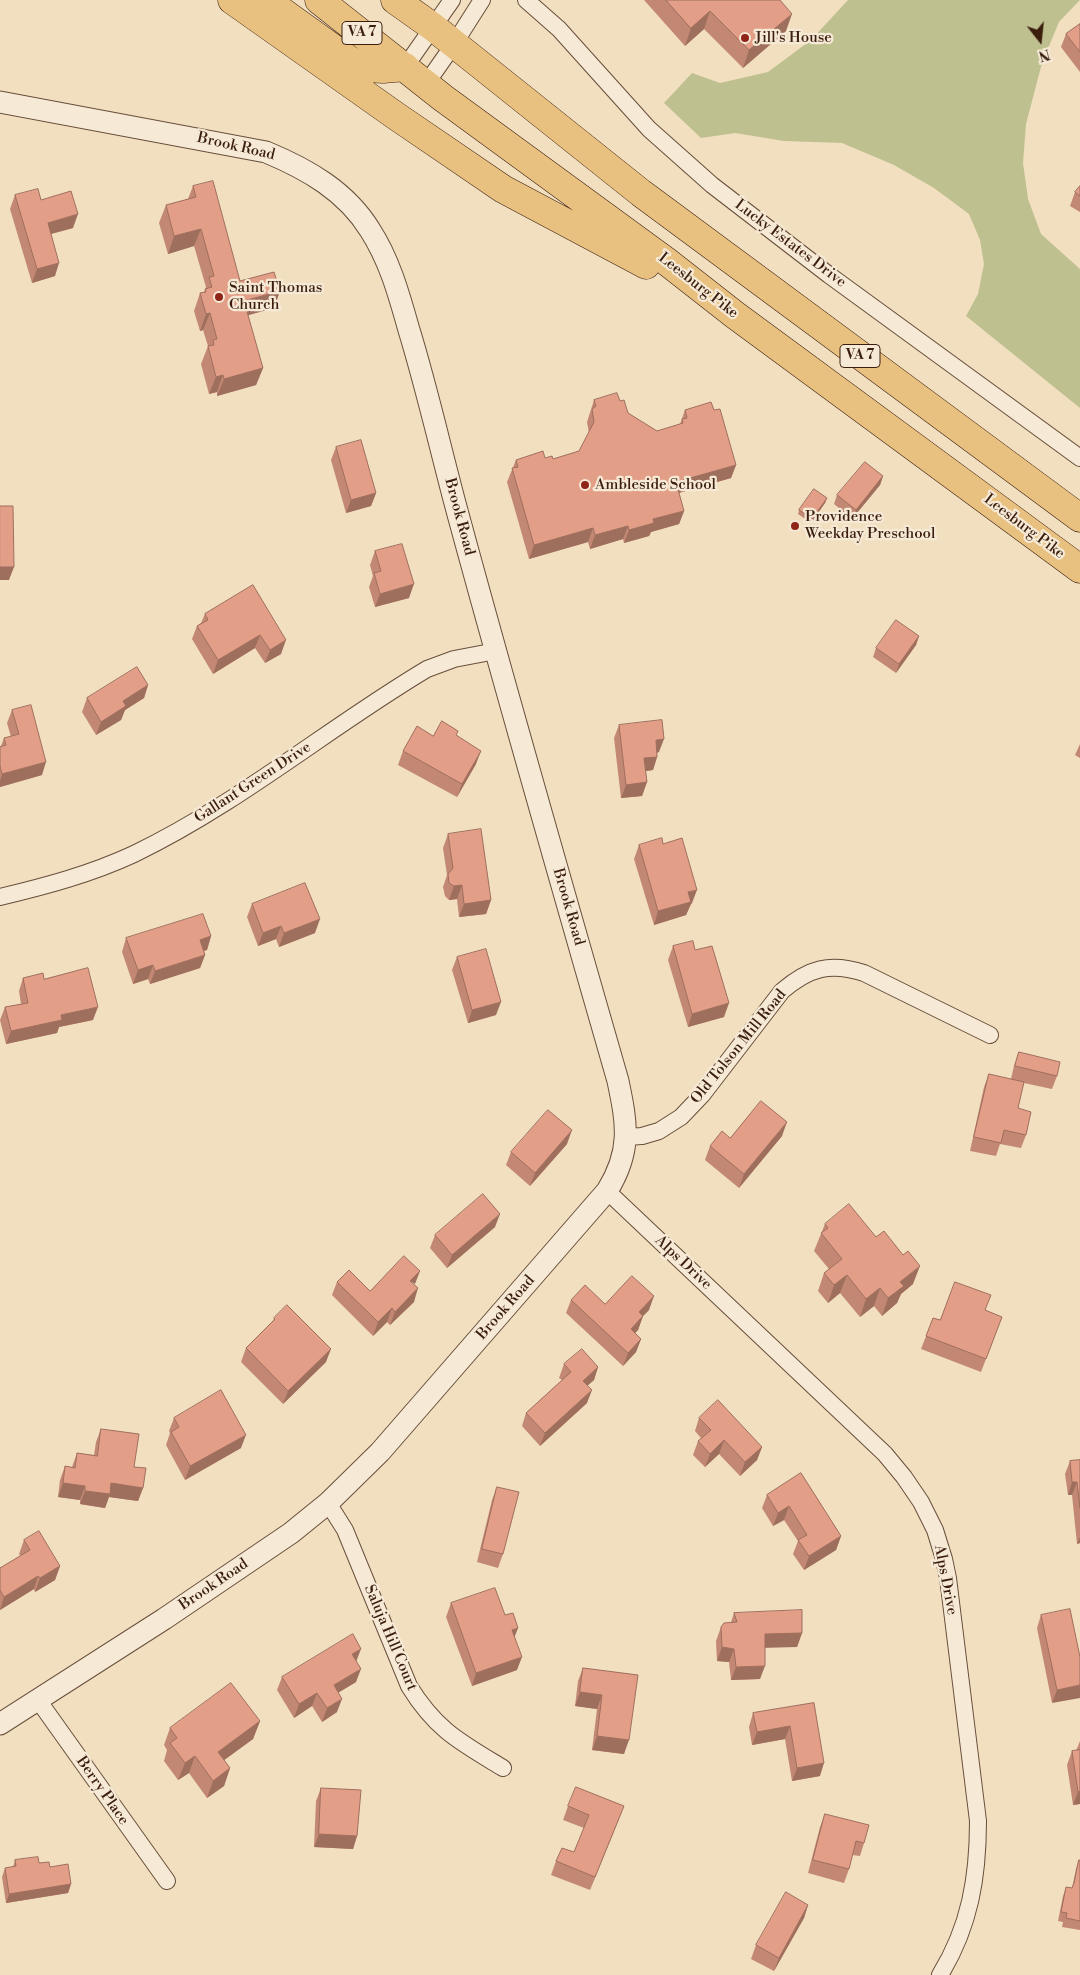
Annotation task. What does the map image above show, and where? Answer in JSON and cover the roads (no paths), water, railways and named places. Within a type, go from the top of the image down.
[{"type":"highway","points":[[232,0],[396,116],[504,189],[604,241],[735,314]]},
{"type":"highway","points":[[266,0],[351,61],[368,68],[406,67]]},
{"type":"highway","name":"Leesburg Pike","points":[[319,0],[426,84],[1080,569]]},
{"type":"highway","points":[[395,0],[454,44]]},
{"type":"highway","name":"VA 7","points":[[454,44],[641,193],[1080,518]]},
{"type":"street","points":[[406,67],[452,0]]},
{"type":"street","points":[[426,84],[482,0]]},
{"type":"street","name":"Lucky Estates Drive","points":[[526,0],[559,29],[649,129],[712,185],[829,275],[1080,458]]},
{"type":"street","name":"Brook Road","points":[[0,102],[266,152],[293,163],[328,184],[352,206],[369,228],[385,255],[395,281],[416,353],[496,650],[618,1081],[626,1116],[626,1137],[622,1159],[614,1180],[607,1191],[380,1452],[328,1503],[291,1533],[204,1592],[0,1724]]},
{"type":"street","name":"Gallant Green Drive","points":[[0,897],[85,874],[133,854],[177,831],[232,798],[427,669],[454,658],[496,650]]},
{"type":"street","name":"Old Tolson Mill Road","points":[[626,1137],[642,1136],[659,1131],[681,1116],[702,1095],[782,991],[796,979],[814,970],[832,966],[864,973],[990,1035]]},
{"type":"street","name":"Alps Drive","points":[[607,1191],[885,1454],[904,1477],[935,1530],[948,1578],[978,1817],[978,1856],[974,1883],[957,1942],[940,1975]]},
{"type":"street","name":"Saluja Hill Court","points":[[328,1503],[345,1530],[409,1686],[421,1707],[457,1741],[503,1768]]},
{"type":"street","name":"Berry Place","points":[[38,1700],[167,1881]]},
{"type":"place","name":"Jill's House","points":[[745,38]]},
{"type":"place","name":"Saint Thomas Church","points":[[219,297]]},
{"type":"place","name":"Ambleside School","points":[[585,485]]},
{"type":"place","name":"Providence Weekday Preschool","points":[[795,526]]}]
